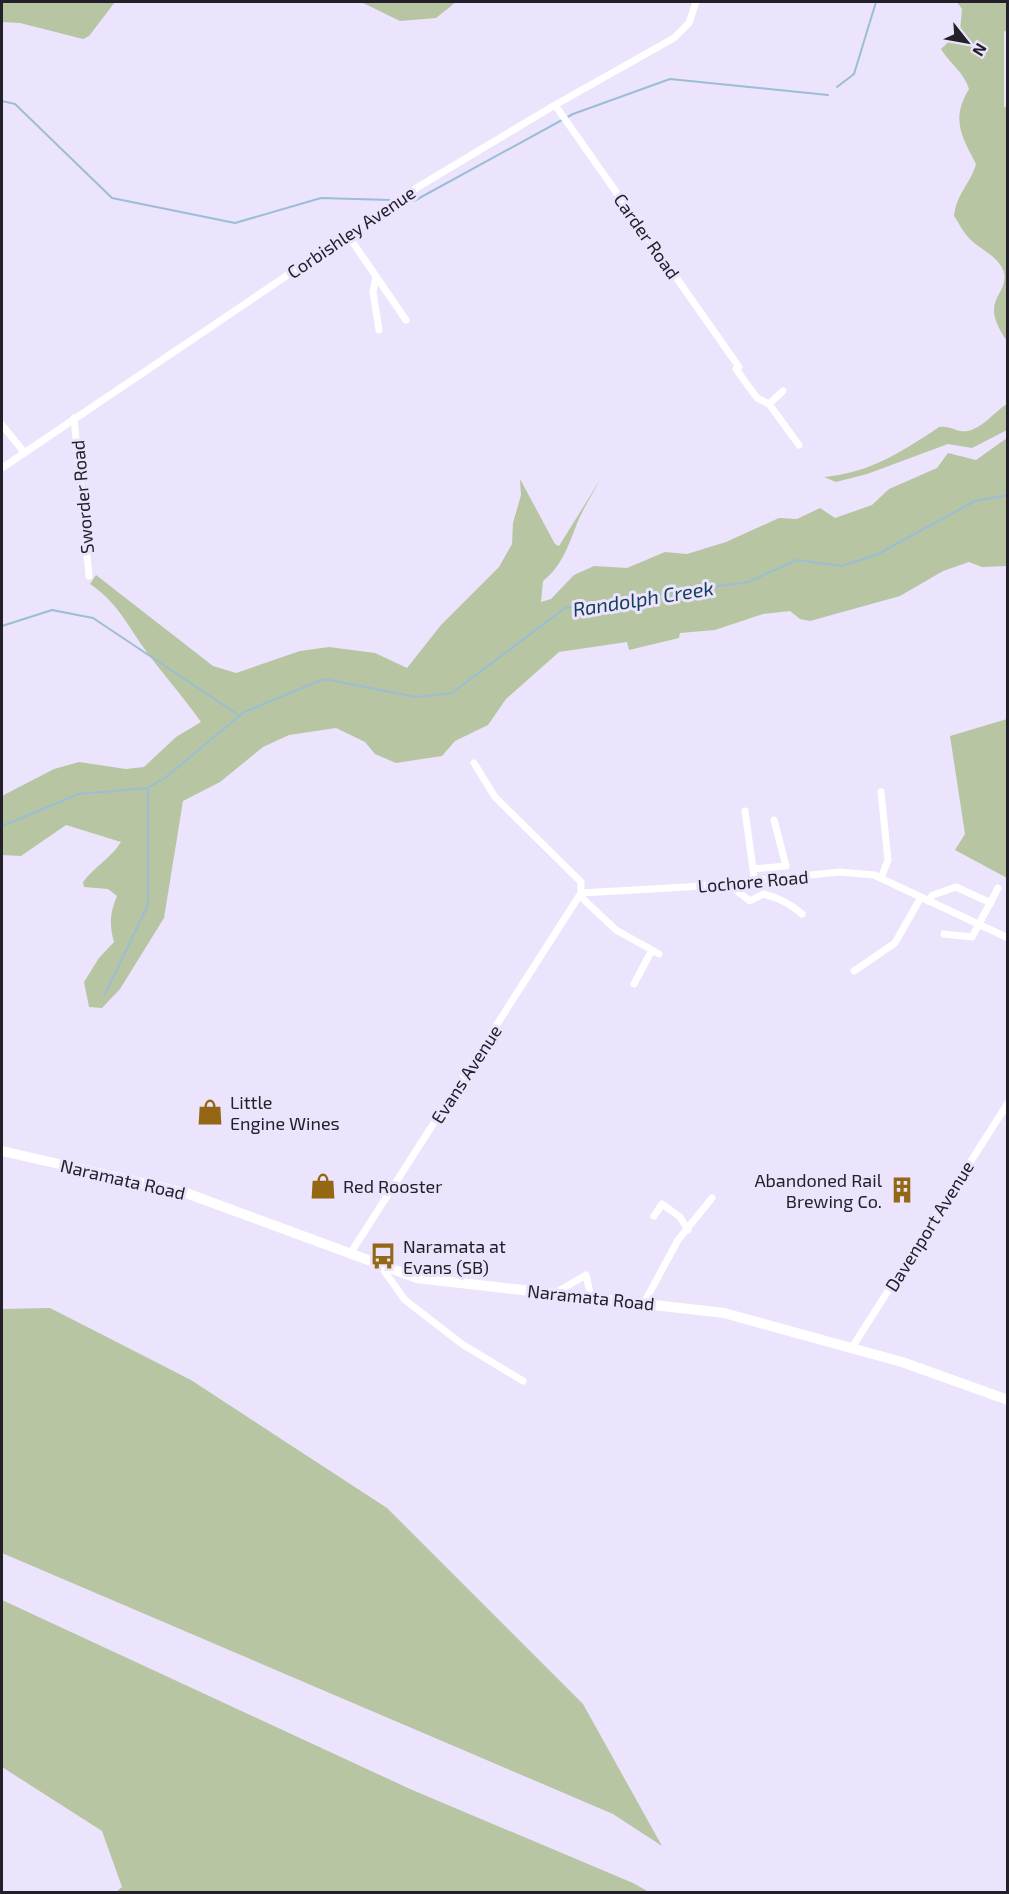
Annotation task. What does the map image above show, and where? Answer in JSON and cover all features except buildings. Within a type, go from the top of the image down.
[{"type":"main road","name":"Naramata Road","points":[[2,1151],[177,1190],[417,1278],[724,1313],[931,1372],[1008,1400]]},
{"type":"street","name":"Corbishley Avenue","points":[[2,468],[418,187],[555,105],[674,38],[689,23],[696,2]]},
{"type":"street","name":"Carder Road","points":[[555,105],[757,398],[769,404],[799,445]]},
{"type":"street","points":[[347,234],[406,320]]},
{"type":"street","points":[[376,276],[373,292],[379,330]]},
{"type":"street","points":[[769,404],[783,391]]},
{"type":"street","name":"Sworder Road","points":[[74,418],[89,576]]},
{"type":"street","points":[[2,425],[24,452]]},
{"type":"street","points":[[474,763],[495,797],[581,882],[580,894],[616,930],[659,954]]},
{"type":"street","points":[[881,792],[888,860],[881,878]]},
{"type":"street","points":[[745,811],[754,881]]},
{"type":"street","points":[[753,869],[786,866],[774,820]]},
{"type":"street","name":"Lochore Road","points":[[580,894],[840,872],[874,875],[1008,938]]},
{"type":"street","points":[[727,883],[750,901],[763,894],[769,895],[786,901],[802,914]]},
{"type":"street","points":[[854,971],[895,943],[925,899],[933,895],[956,887],[991,903]]},
{"type":"street","points":[[944,933],[972,937],[998,888]]},
{"type":"street","name":"Evans Avenue","points":[[350,1254],[580,894]]},
{"type":"street","points":[[634,984],[652,950]]},
{"type":"street","name":"Davenport Avenue","points":[[851,1349],[1008,1103]]},
{"type":"street","points":[[644,1303],[678,1240],[712,1198]]},
{"type":"street","points":[[654,1216],[662,1204],[680,1217],[688,1230]]},
{"type":"street","points":[[380,1265],[405,1300],[462,1344],[523,1381]]},
{"type":"street","points":[[555,1293],[586,1275],[591,1298]]},
{"type":"green space","points":[[2,2],[115,2],[89,36],[83,39],[20,23],[2,22]]},
{"type":"green space","points":[[361,2],[456,2],[436,18],[400,21]]},
{"type":"green space","points":[[957,2],[1007,2],[1007,29],[1004,32],[1004,107],[1008,108],[1007,341],[998,327],[994,307],[1004,280],[1004,272],[993,257],[967,236],[954,216],[958,201],[976,164],[962,135],[959,118],[960,109],[969,89],[964,78],[941,49],[960,31],[962,9]]},
{"type":"green space","points":[[1007,404],[1007,430],[972,448],[948,444],[867,474],[836,482],[824,477],[856,471],[885,460],[939,427],[973,430]]},
{"type":"green space","points":[[1007,438],[1007,566],[982,567],[969,562],[943,571],[900,596],[810,621],[800,619],[790,611],[763,614],[715,630],[680,633],[679,638],[629,650],[627,642],[559,652],[506,699],[488,725],[455,741],[442,756],[396,763],[375,754],[365,742],[336,728],[289,735],[263,747],[220,782],[183,801],[164,918],[120,989],[102,1008],[89,1007],[84,982],[99,958],[114,942],[111,919],[117,896],[108,889],[84,887],[83,882],[121,842],[66,825],[21,856],[2,855],[2,796],[54,769],[79,762],[126,769],[144,767],[176,737],[201,722],[118,611],[90,584],[96,575],[213,666],[236,673],[300,651],[329,647],[375,653],[407,668],[441,625],[499,567],[512,544],[513,523],[521,495],[520,479],[555,544],[559,546],[600,480],[581,514],[563,556],[555,569],[543,581],[541,602],[551,599],[574,575],[594,566],[627,568],[665,552],[687,554],[726,542],[779,518],[797,519],[820,508],[835,518],[872,505],[889,489],[937,468],[948,453],[976,460]]},
{"type":"green space","points":[[1008,719],[1007,878],[955,850],[965,834],[950,736]]},
{"type":"green space","points":[[50,1308],[191,1380],[387,1508],[583,1704],[662,1846],[613,1814],[2,1553],[2,1309]]},
{"type":"green space","points":[[2,1600],[410,1789],[633,1883],[649,1892],[116,1892],[122,1887],[102,1831],[2,1767]]},
{"type":"waterway","points":[[837,87],[854,74],[876,2]]},
{"type":"waterway","points":[[409,200],[414,201],[573,114],[670,79],[828,95]]},
{"type":"waterway","points":[[2,101],[15,104],[112,198],[235,223],[321,198],[390,200]]},
{"type":"waterway","name":"Randolph Creek","points":[[2,826],[79,794],[148,788],[166,777],[244,712],[324,679],[416,697],[452,693],[565,608],[748,582],[797,560],[841,566],[876,555],[975,501],[1008,495]]},
{"type":"waterway","points":[[2,626],[52,610],[93,618],[240,716]]},
{"type":"waterway","points":[[104,996],[148,905],[148,788]]},
{"type":"place","name":"Little Engine Wines","points":[[210,1112]]},
{"type":"place","name":"Red Rooster","points":[[323,1186]]},
{"type":"place","name":"Abandoned Rail Brewing Co.","points":[[902,1190]]},
{"type":"place","name":"Naramata at Evans (SB)","points":[[383,1256]]}]
